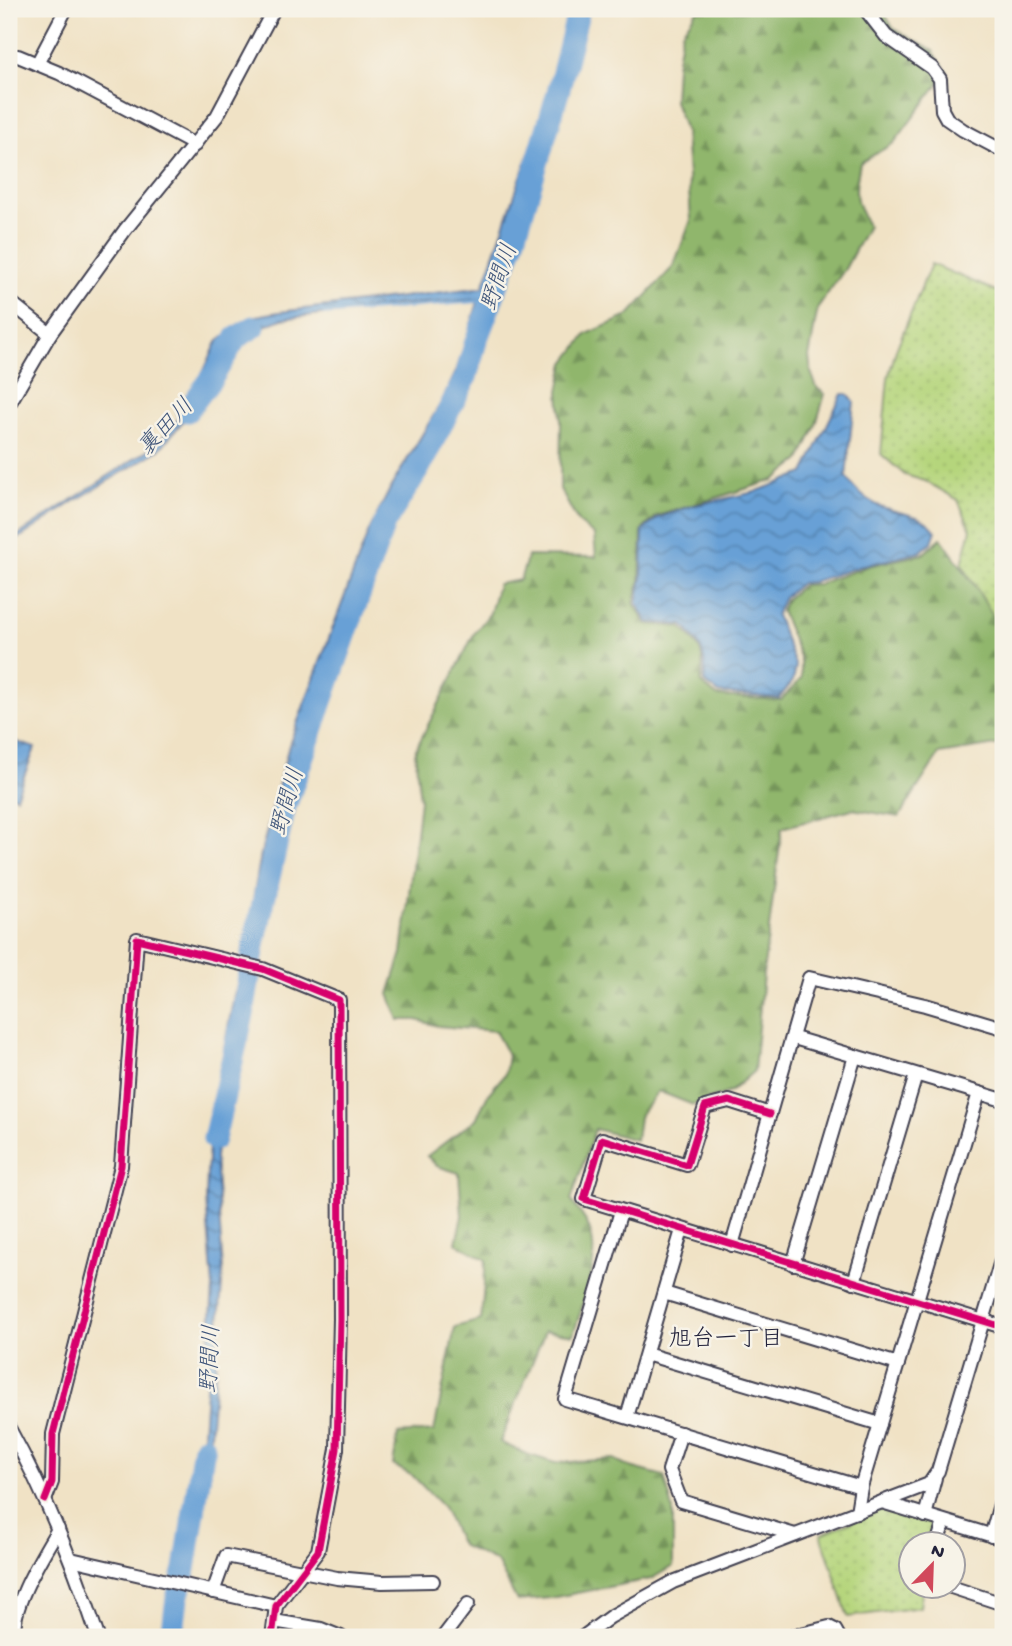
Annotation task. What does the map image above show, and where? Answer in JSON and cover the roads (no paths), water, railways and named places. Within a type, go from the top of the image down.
[{"type":"street","points":[[37,64],[66,9]]},
{"type":"street","points":[[9,404],[51,334],[125,230],[217,116],[274,9]]},
{"type":"street","points":[[865,9],[886,36],[932,68],[940,79],[942,110],[947,119],[1003,151]]},
{"type":"street","points":[[9,56],[59,73],[195,145]]},
{"type":"street","points":[[9,301],[51,334]]},
{"type":"street","points":[[45,1500],[52,1482],[53,1434],[121,1166],[136,939],[263,969],[339,1000],[340,1319],[337,1449],[318,1551],[276,1606],[272,1637]]},
{"type":"street","points":[[732,1245],[809,978],[925,1005],[1003,1028]]},
{"type":"street","points":[[793,1038],[1003,1100]]},
{"type":"street","points":[[793,1264],[855,1056]]},
{"type":"street","points":[[854,1283],[916,1075]]},
{"type":"street","points":[[857,1513],[861,1487],[979,1093]]},
{"type":"street","points":[[770,1114],[729,1101],[705,1107],[687,1165],[602,1139],[583,1199],[1003,1327]]},
{"type":"street","points":[[621,1211],[565,1399],[861,1487]]},
{"type":"street","points":[[627,1417],[682,1230]]},
{"type":"street","points":[[925,1516],[1003,1254]]},
{"type":"street","points":[[664,1293],[898,1364]]},
{"type":"street","points":[[646,1354],[880,1424]]},
{"type":"street","points":[[681,1433],[669,1470],[681,1501],[795,1535]]},
{"type":"street","points":[[11,1436],[45,1500],[71,1559],[98,1637]]},
{"type":"street","points":[[583,1637],[610,1617],[673,1582],[857,1513],[929,1484],[935,1478]]},
{"type":"street","points":[[882,1503],[997,1538],[1003,1494]]},
{"type":"street","points":[[942,1530],[944,1522]]},
{"type":"street","points":[[15,1637],[13,1630],[20,1604],[39,1561],[58,1529]]},
{"type":"street","points":[[213,1592],[226,1556],[337,1578],[382,1582],[433,1581]]},
{"type":"street","points":[[71,1559],[276,1606]]},
{"type":"street","points":[[967,1593],[1003,1605]]},
{"type":"street","points":[[443,1637],[468,1604]]},
{"type":"street","points":[[274,1621],[321,1629],[341,1637]]},
{"type":"street","points":[[789,1637],[830,1627],[839,1637]]},
{"type":"water","name":"野間川","points":[[573,9],[583,9],[582,17],[464,377],[380,525],[309,708],[285,790],[266,868],[253,953],[223,1091],[215,1157],[223,1270],[204,1500],[177,1622],[172,1637],[167,1637],[199,1491],[213,1287],[206,1200],[211,1121],[234,995],[240,978],[261,853],[289,745],[369,531],[456,372],[479,299],[395,305],[282,319],[252,331],[226,349],[196,406],[159,450],[9,545],[9,541],[157,444],[186,410],[217,342],[237,325],[256,316],[279,312],[483,287],[548,98]]},
{"type":"water","points":[[842,394],[848,394],[854,402],[846,477],[866,499],[916,517],[930,525],[936,531],[932,542],[920,552],[801,583],[784,597],[776,615],[796,666],[793,681],[779,698],[719,693],[704,682],[705,664],[702,650],[683,625],[648,622],[637,603],[642,579],[643,531],[658,518],[692,506],[755,492],[804,473]]},
{"type":"water","points":[[9,739],[35,748],[16,797],[9,794]]},
{"type":"waterway","name":"野間川","points":[[214,1139],[243,1014],[255,939],[285,807],[384,524],[419,468],[466,377],[476,341],[513,244],[559,89],[579,9]]},
{"type":"waterway","points":[[324,314],[480,301]]},
{"type":"waterway","name":"裏田川","points":[[187,411],[212,378],[236,338],[254,327]]},
{"type":"waterway","name":"野間川","points":[[172,1637],[204,1447]]},
{"type":"district","name":"旭台一丁目","points":[[726,1340]]}]
